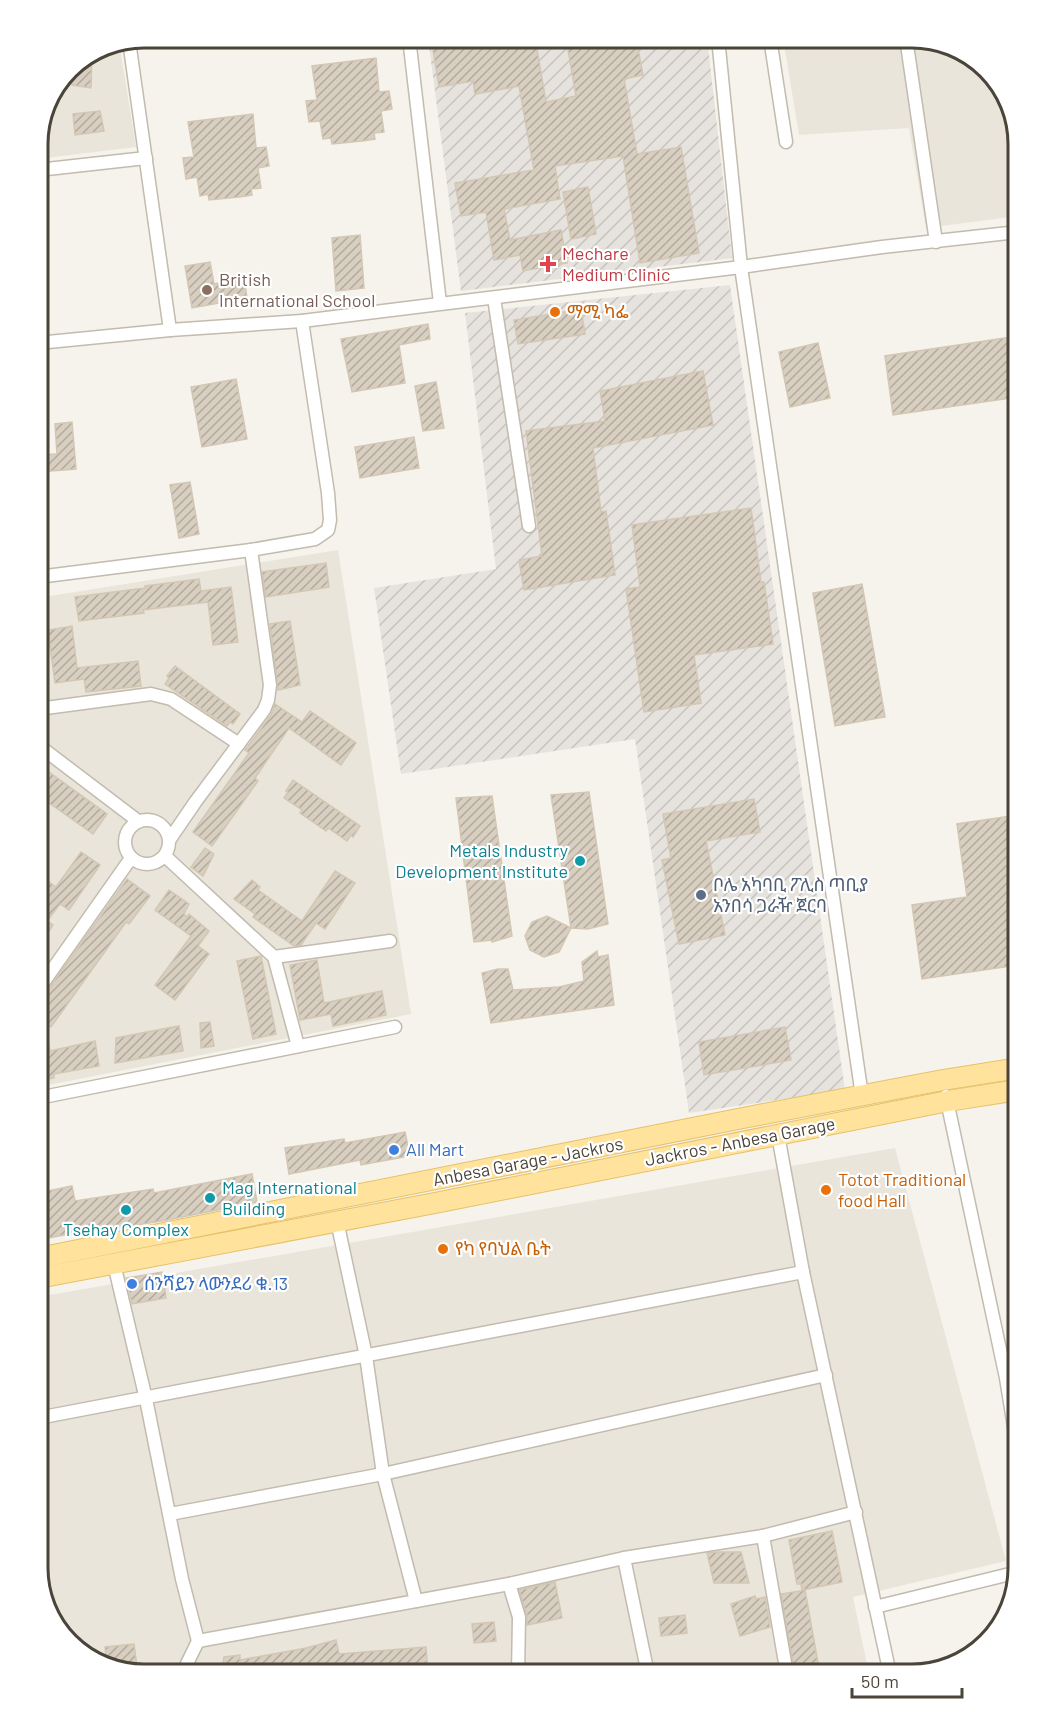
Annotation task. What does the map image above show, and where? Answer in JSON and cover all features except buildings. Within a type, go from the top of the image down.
[{"type":"main road","name":"Anbesa Garage - Jackros","points":[[48,1256],[943,1080],[1008,1070]]},
{"type":"main road","name":"Jackros - Anbesa Garage","points":[[48,1276],[1008,1092]]},
{"type":"main road","points":[[561,1155],[566,1176]]},
{"type":"street","points":[[410,48],[440,303]]},
{"type":"street","points":[[719,48],[741,267],[862,1096]]},
{"type":"street","points":[[772,48],[786,142]]},
{"type":"street","points":[[907,48],[936,242]]},
{"type":"street","points":[[130,49],[170,330]]},
{"type":"street","points":[[48,169],[146,158]]},
{"type":"street","points":[[48,342],[170,330],[302,321],[741,267],[882,247],[1008,233]]},
{"type":"street","points":[[494,298],[529,526]]},
{"type":"street","points":[[48,576],[251,550],[315,539],[328,530],[330,520],[302,321]]},
{"type":"street","points":[[138,821],[126,833],[124,842],[126,850],[131,858],[139,863],[148,865],[157,862],[165,856],[170,840],[196,801],[264,710],[269,693],[251,550]]},
{"type":"street","points":[[48,708],[151,694],[171,699],[239,744]]},
{"type":"street","points":[[48,753],[138,821],[156,821],[167,832],[170,840]]},
{"type":"street","points":[[165,856],[274,957],[298,1046]]},
{"type":"street","points":[[48,976],[131,858]]},
{"type":"street","points":[[274,957],[390,941]]},
{"type":"street","points":[[48,1096],[395,1028]]},
{"type":"street","points":[[943,1080],[1008,1390]]},
{"type":"street","points":[[777,1135],[803,1272],[888,1664]]},
{"type":"street","points":[[337,1221],[366,1356],[383,1474],[416,1601]]},
{"type":"street","points":[[114,1264],[146,1399],[182,1579],[198,1641],[187,1664]]},
{"type":"street","points":[[48,1416],[803,1272]]},
{"type":"street","points":[[170,1514],[383,1474],[826,1375]]},
{"type":"street","points":[[198,1641],[509,1584],[624,1557],[763,1536],[856,1512]]},
{"type":"street","points":[[763,1536],[785,1664]]},
{"type":"street","points":[[624,1557],[646,1664]]},
{"type":"street","points":[[875,1607],[1007,1575]]},
{"type":"street","points":[[509,1584],[519,1617],[518,1664]]},
{"type":"shaded area","points":[[429,48],[708,48],[732,258],[461,291]]},
{"type":"shaded area","points":[[785,48],[918,48],[943,53],[965,64],[984,81],[1003,113],[1008,144],[1008,217],[926,228],[909,128],[799,135]]},
{"type":"shaded area","points":[[120,51],[136,147],[48,158],[51,119],[64,91],[76,76],[91,64],[107,55]]},
{"type":"shaded area","points":[[730,285],[845,1090],[689,1113],[635,739],[401,774],[374,588],[496,569],[465,313]]},
{"type":"shaded area","points":[[338,550],[411,1014],[48,1085],[48,596]]},
{"type":"shaded area","points":[[895,1148],[1006,1561],[853,1597],[867,1664],[138,1664],[113,1659],[91,1648],[72,1631],[58,1610],[50,1587],[48,1568],[48,1295]]},
{"type":"place","name":"Mechare Medium Clinic","points":[[548,264]]},
{"type":"place","name":"British International School","points":[[207,290]]},
{"type":"place","name":"ማሚ ካፌ","points":[[555,312]]},
{"type":"place","name":"Metals Industry Development Institute","points":[[580,861]]},
{"type":"place","name":"ቦሌ አካባቢ ፖሊስ ጣቢያ አንበሳ ጋራዥ ጀርባ","points":[[701,895]]},
{"type":"place","name":"All Mart","points":[[394,1150]]},
{"type":"place","name":"Totot Traditional food Hall","points":[[826,1190]]},
{"type":"place","name":"Mag International Building","points":[[210,1198]]},
{"type":"place","name":"Tsehay Complex","points":[[126,1210]]},
{"type":"place","name":"የካ የባህል ቤት","points":[[443,1249]]},
{"type":"place","name":"ሰንሻይን ላውንደሪ ቁ.13","points":[[132,1284]]}]
